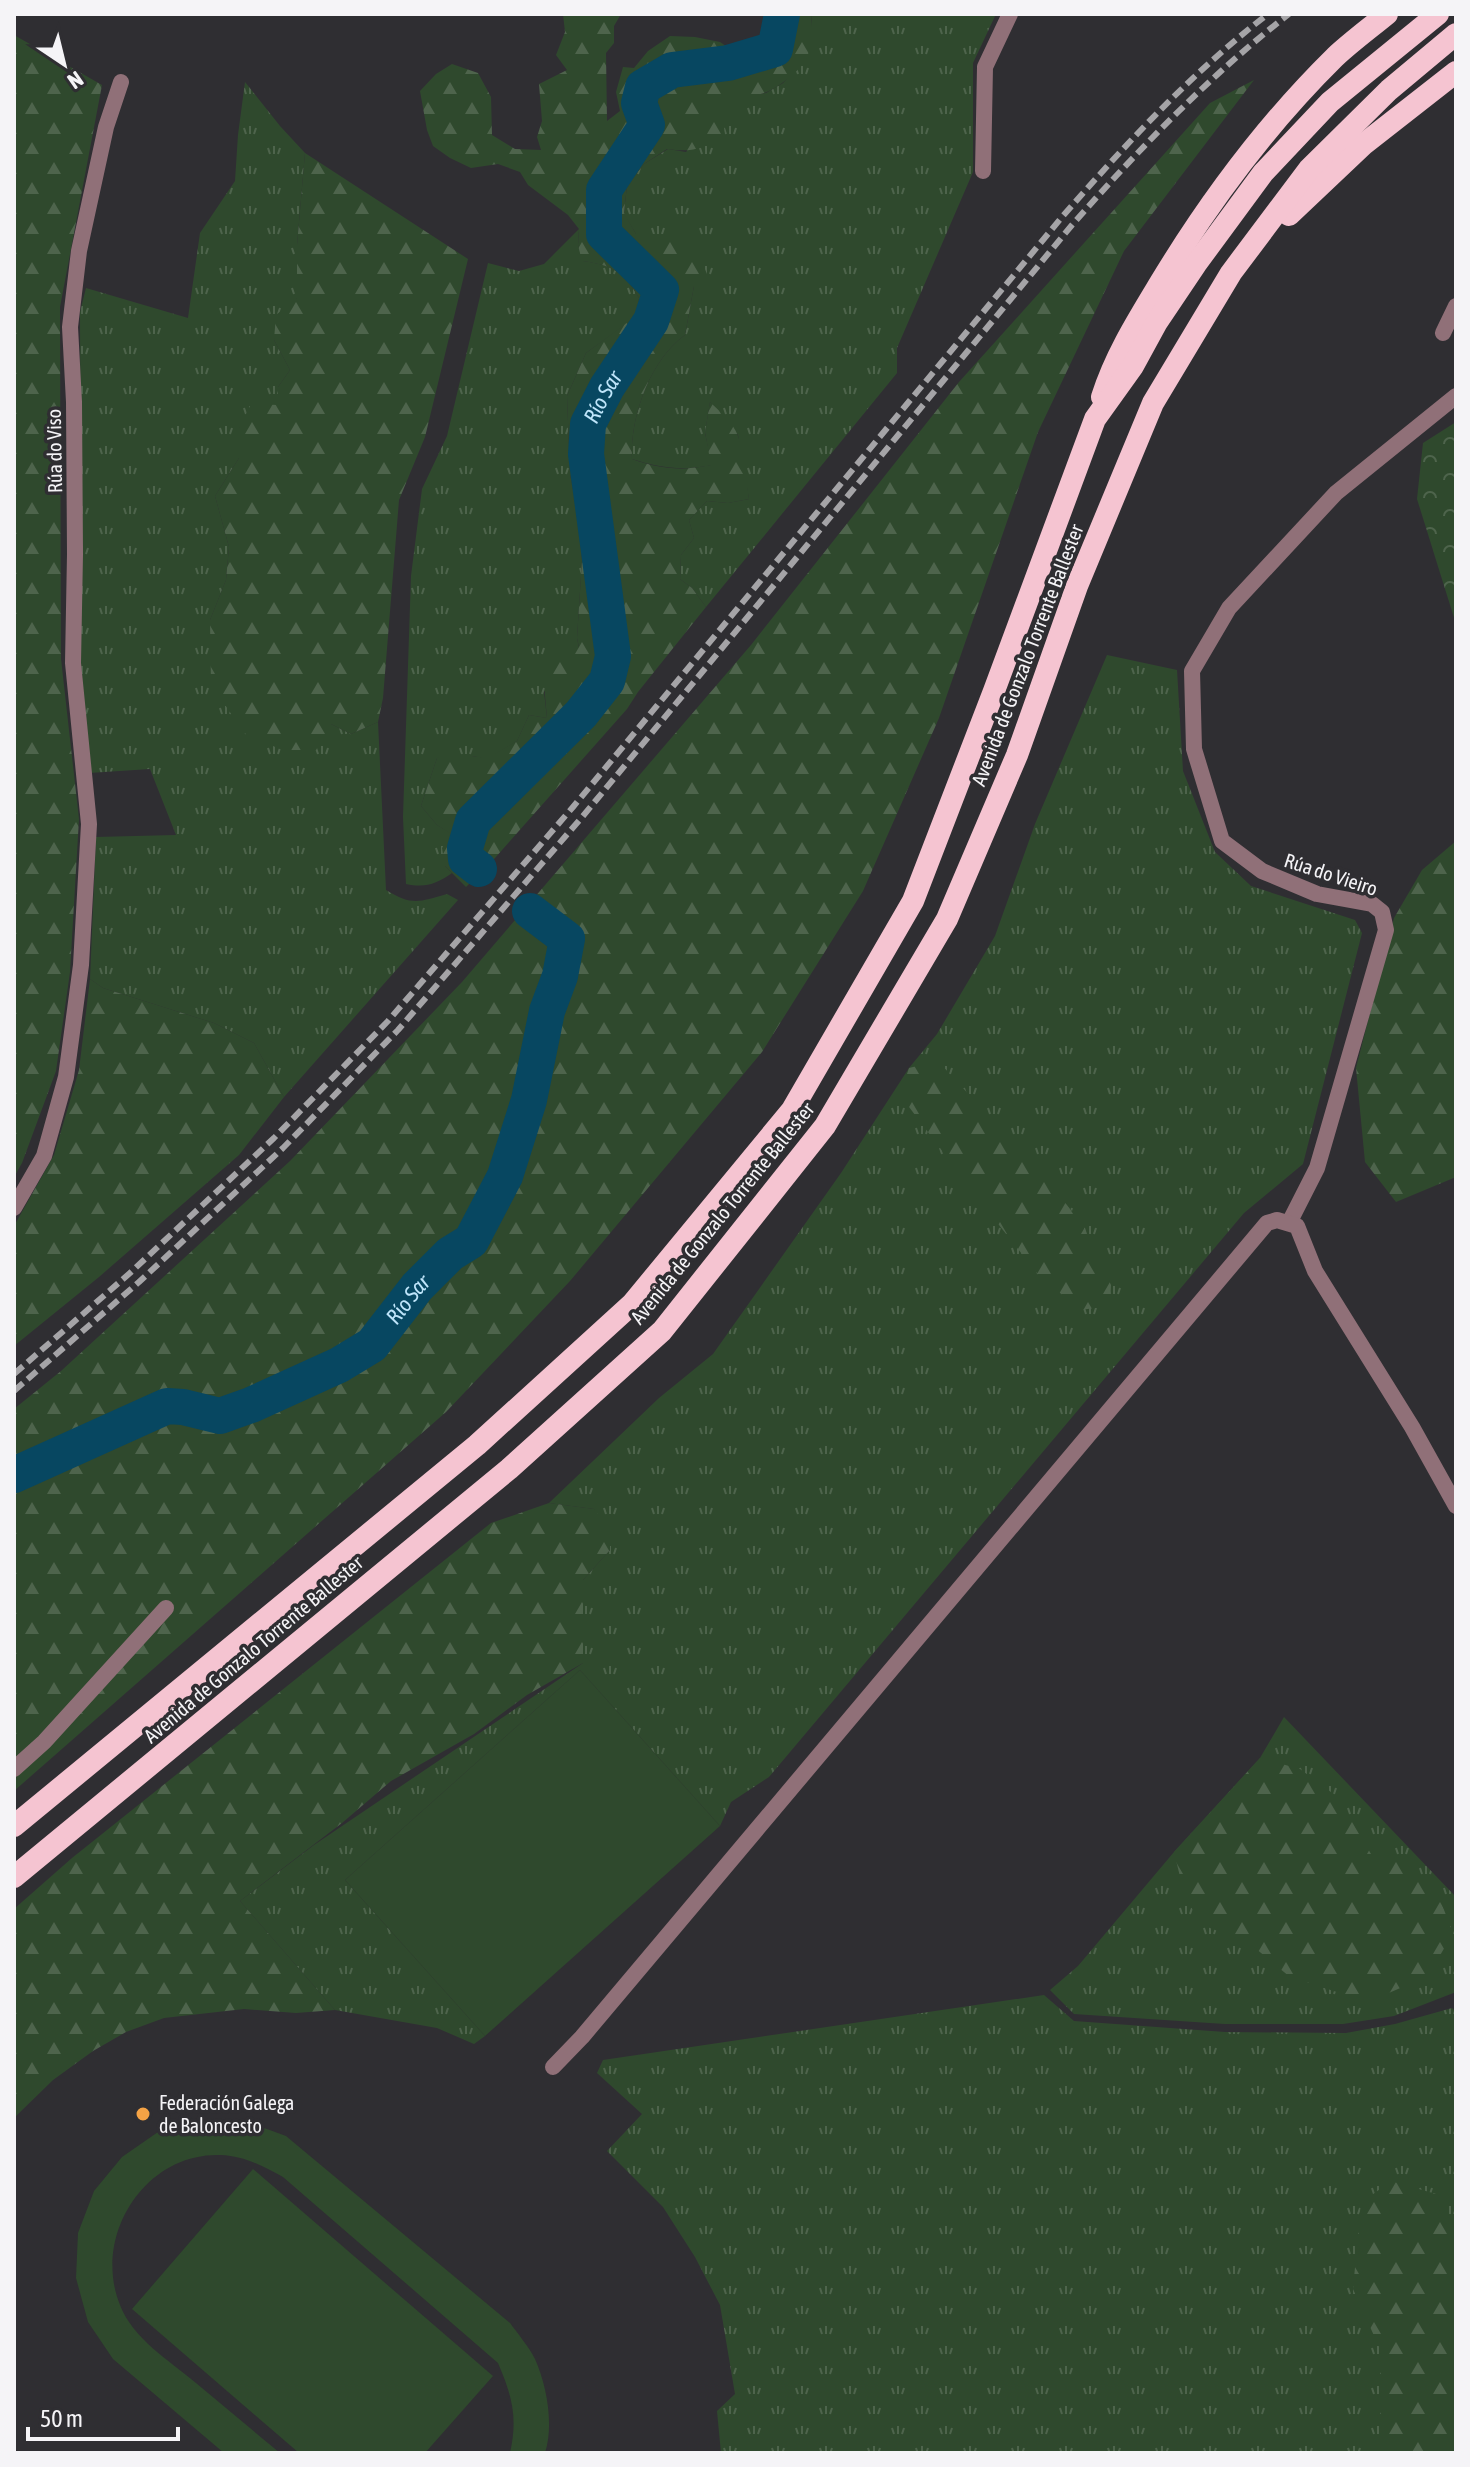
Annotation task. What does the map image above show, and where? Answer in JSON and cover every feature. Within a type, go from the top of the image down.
[{"type":"highway","points":[[1095,419],[1124,341],[1185,242],[1255,144],[1336,56],[1387,14]]},
{"type":"highway","name":"Avenida de Gonzalo Torrente Ballester","points":[[14,1826],[477,1445],[632,1304],[792,1110],[913,901],[1095,419],[1133,366],[1157,322],[1196,264],[1263,173],[1330,102],[1438,14]]},
{"type":"highway","name":"Avenida de Gonzalo Torrente Ballester","points":[[14,1877],[509,1469],[662,1331],[825,1126],[947,919],[1017,755],[1077,586],[1153,403],[1231,273],[1309,169],[1389,90],[1456,34]]},
{"type":"highway","points":[[1231,273],[1311,192],[1364,144],[1456,72]]},
{"type":"street","points":[[983,171],[985,67],[1010,14]]},
{"type":"street","name":"Rúa do Viso","points":[[14,1208],[44,1156],[66,1077],[81,965],[89,824],[73,663],[74,402],[70,327],[79,251],[106,127],[121,82]]},
{"type":"street","points":[[1443,333],[1456,306]]},
{"type":"street","name":"Rúa do Vieiro","points":[[1289,1223],[1317,1168],[1386,930],[1382,912],[1372,904],[1317,894],[1262,871],[1222,841],[1194,749],[1192,671],[1229,608],[1336,493],[1456,396]]},
{"type":"street","points":[[553,2067],[582,2037],[1267,1223],[1277,1220],[1297,1226],[1315,1271],[1412,1427],[1456,1506]]},
{"type":"street","points":[[14,1769],[44,1742],[166,1608]]},
{"type":"green space","points":[[563,14],[621,14],[614,26],[614,43],[606,53],[607,121],[620,111],[616,92],[623,67],[634,68],[648,51],[670,36],[720,42],[736,53],[766,41],[772,14],[811,14],[810,48],[800,68],[769,91],[722,107],[725,137],[697,149],[667,149],[644,164],[627,185],[624,213],[636,234],[682,238],[695,250],[707,274],[694,286],[685,335],[662,359],[645,391],[635,425],[632,459],[671,468],[711,465],[705,432],[710,402],[736,431],[744,459],[749,499],[728,503],[707,501],[689,520],[694,538],[681,555],[680,579],[692,588],[706,607],[627,709],[466,887],[445,866],[442,848],[451,834],[437,825],[421,806],[437,758],[449,753],[487,758],[517,741],[529,715],[547,718],[545,683],[548,667],[557,651],[579,647],[582,560],[570,474],[567,396],[586,353],[636,316],[639,298],[616,271],[582,261],[578,245],[579,229],[568,215],[528,185],[520,172],[498,164],[471,168],[433,146],[420,91],[436,74],[452,64],[478,73],[491,97],[492,135],[515,149],[541,150],[537,137],[542,121],[539,84],[567,70],[556,55],[565,32]]},
{"type":"green space","points":[[811,14],[996,14],[973,63],[973,172],[897,348],[897,373],[706,607],[692,588],[680,579],[681,555],[694,538],[689,520],[707,501],[728,503],[749,499],[738,435],[710,402],[705,433],[712,465],[672,468],[632,459],[635,425],[645,391],[662,359],[685,335],[694,286],[651,234],[636,234],[624,214],[627,185],[644,164],[668,149],[686,152],[722,106],[740,97],[766,93],[783,83],[806,59]]},
{"type":"green space","points":[[14,35],[102,85],[60,307],[61,659],[79,819],[70,972],[56,1071],[14,1177]]},
{"type":"green space","points":[[1254,80],[1124,251],[1038,432],[939,718],[863,891],[762,1052],[570,1281],[446,1412],[14,1791],[14,1409],[61,1371],[290,1161],[462,982],[751,645],[959,382],[1210,103]]},
{"type":"green space","points":[[245,82],[305,153],[297,245],[297,298],[274,340],[290,370],[278,387],[278,405],[239,428],[239,458],[215,496],[229,547],[226,580],[210,620],[331,724],[351,734],[378,722],[386,890],[409,900],[447,894],[458,900],[284,1097],[254,1043],[214,1023],[103,988],[90,979],[96,837],[176,835],[150,769],[89,773],[81,669],[80,312],[86,288],[188,318],[200,233],[235,181]]},
{"type":"green space","points":[[305,153],[468,259],[425,437],[399,500],[383,698],[378,722],[351,734],[331,724],[316,750],[282,750],[244,733],[211,684],[210,620],[226,580],[229,547],[215,496],[239,458],[239,428],[251,404],[278,405],[278,387],[290,370],[274,340],[276,315],[297,298],[297,245]]},
{"type":"green space","points":[[579,229],[578,245],[583,261],[616,271],[639,298],[637,316],[586,353],[567,396],[570,474],[582,560],[579,648],[544,692],[547,718],[529,715],[517,741],[487,759],[473,756],[437,758],[421,806],[437,825],[452,834],[445,866],[452,873],[430,884],[406,884],[403,817],[411,576],[422,489],[447,436],[488,263],[519,271],[544,264]]},
{"type":"green space","points":[[1456,422],[1456,624],[1417,499],[1423,443]]},
{"type":"green space","points":[[1107,655],[1177,670],[1183,771],[1215,852],[1251,886],[1355,920],[1362,933],[1303,1164],[1244,1213],[769,1777],[731,1802],[720,1826],[580,1670],[345,1880],[485,2036],[474,2044],[437,2028],[335,2010],[240,1901],[314,1845],[583,1663],[583,1580],[610,1550],[594,1509],[549,1503],[659,1398],[713,1354],[841,1173],[909,1068],[937,1034],[995,936],[1035,824]]},
{"type":"green space","points":[[1456,841],[1456,1177],[1396,1202],[1365,1162],[1356,1068],[1394,918],[1422,870]]},
{"type":"green space","points":[[90,979],[103,988],[214,1023],[254,1043],[284,1097],[239,1155],[99,1277],[14,1346],[14,1226],[54,1155],[79,1070]]},
{"type":"green space","points":[[938,1061],[1033,1164],[1081,1222],[1111,1285],[1110,1306],[1080,1310],[1037,1273],[900,1095],[909,1068]]},
{"type":"green space","points":[[549,1503],[594,1509],[610,1532],[610,1550],[583,1580],[583,1663],[527,1695],[474,1734],[391,1781],[240,1901],[335,2010],[296,2013],[244,2009],[164,2018],[126,2032],[93,2051],[53,2080],[14,2118],[14,1909],[72,1858],[491,1523]]},
{"type":"green space","points":[[580,1670],[720,1826],[485,2036],[345,1880]]},
{"type":"green space","points":[[1284,1717],[1456,1897],[1456,1992],[1394,2016],[1343,2024],[1225,2024],[1074,2014],[1050,1990],[1078,1966],[1174,1852],[1260,1758]]},
{"type":"green space","points":[[1260,1758],[1300,1769],[1339,1798],[1371,1854],[1406,1859],[1439,1897],[1453,1933],[1428,1976],[1368,2002],[1290,1977],[1249,1943],[1202,1925],[1185,1897],[1174,1852]]},
{"type":"green space","points":[[1044,1995],[1074,2021],[1225,2032],[1346,2033],[1395,2024],[1452,2008],[1456,2012],[1456,2453],[721,2453],[717,2411],[735,2394],[720,2305],[695,2257],[663,2207],[607,2151],[642,2114],[597,2073],[603,2060]]},
{"type":"green space","points":[[201,2120],[245,2121],[286,2136],[510,2323],[533,2354],[543,2381],[549,2418],[545,2453],[510,2453],[512,2407],[498,2363],[283,2177],[238,2157],[194,2158],[169,2167],[148,2183],[132,2203],[120,2226],[113,2252],[113,2279],[126,2317],[143,2339],[280,2453],[224,2453],[113,2359],[88,2322],[76,2278],[78,2233],[94,2191],[122,2157],[158,2132]]},
{"type":"green space","points":[[253,2169],[493,2376],[425,2453],[299,2453],[132,2309]]},
{"type":"green space","points":[[1391,2181],[1443,2196],[1456,2247],[1456,2453],[1380,2453],[1380,2349],[1353,2289],[1361,2203]]},
{"type":"waterway","name":"Río Sar","points":[[479,869],[466,859],[465,848],[473,821],[581,714],[607,681],[613,656],[586,454],[588,424],[607,387],[651,321],[661,290],[604,234],[604,190],[647,125],[639,103],[643,87],[672,70],[728,63],[775,49],[782,14]]},
{"type":"waterway","name":"Río Sar","points":[[14,1475],[167,1406],[220,1416],[339,1365],[372,1345],[417,1287],[450,1254],[471,1241],[505,1176],[529,1100],[547,1011],[560,976],[567,939],[530,911]]},
{"type":"railway","points":[[14,1374],[130,1273],[274,1138],[388,1021],[573,807],[1062,217],[1160,110],[1212,60],[1268,14]]},
{"type":"railway","points":[[14,1391],[139,1282],[283,1148],[398,1030],[583,816],[1072,225],[1176,114],[1231,62],[1289,14]]},
{"type":"place","name":"Federación Galega de Baloncesto","points":[[143,2114]]}]
